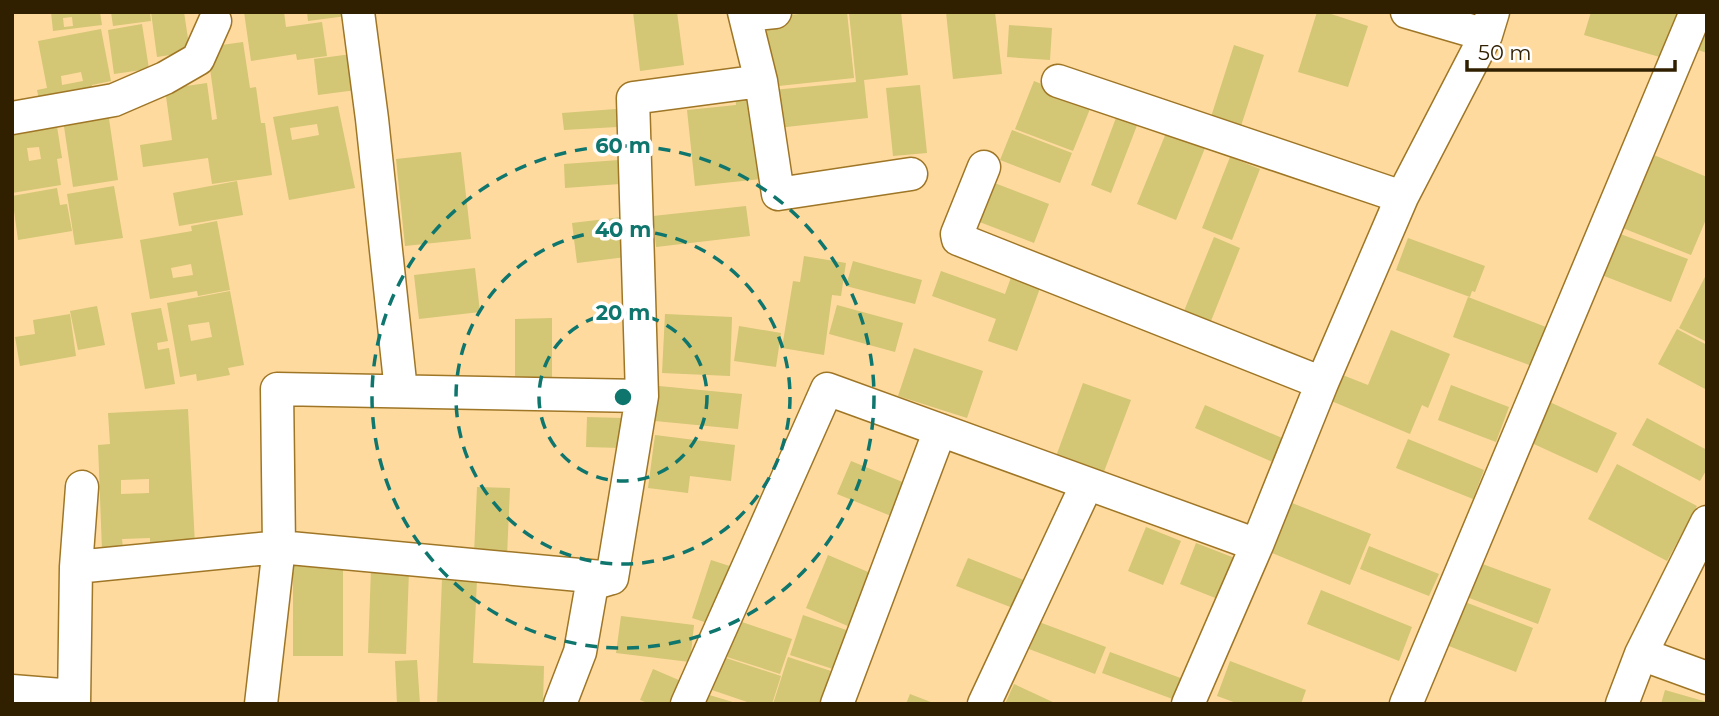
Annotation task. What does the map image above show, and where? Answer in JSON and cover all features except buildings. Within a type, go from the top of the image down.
[{"type":"street","points":[[358,12],[401,391]]},
{"type":"street","points":[[1188,704],[1402,197],[1490,24],[1407,12]]},
{"type":"street","points":[[1406,704],[1696,12]]},
{"type":"street","points":[[754,13],[778,194],[911,174]]},
{"type":"street","points":[[12,118],[114,100],[165,78],[198,59],[215,21]]},
{"type":"street","points":[[612,578],[642,396],[633,98],[761,81]]},
{"type":"street","points":[[1058,81],[1402,197]]},
{"type":"street","points":[[984,167],[957,234],[958,239],[1322,383]]},
{"type":"street","points":[[261,704],[279,547],[277,389],[642,396]]},
{"type":"street","points":[[687,704],[827,389],[1256,545]]},
{"type":"street","points":[[837,704],[940,430]]},
{"type":"street","points":[[984,704],[1087,484]]},
{"type":"street","points":[[12,691],[74,700],[76,568],[82,487]]},
{"type":"street","points":[[1622,704],[1641,654],[1707,522]]},
{"type":"street","points":[[76,568],[279,547],[612,578]]},
{"type":"street","points":[[559,704],[580,652],[592,584],[612,578]]},
{"type":"street","points":[[1641,654],[1707,678]]}]
